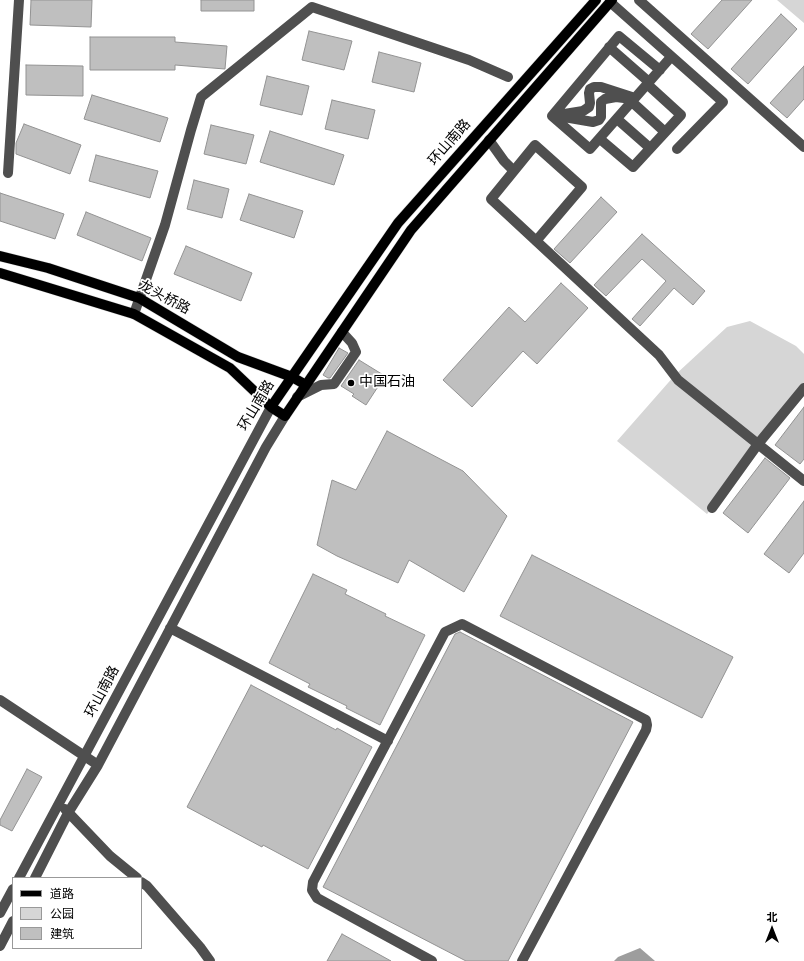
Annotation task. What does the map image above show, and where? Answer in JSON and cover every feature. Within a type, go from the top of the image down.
[{"type":"main road","name":"环山南路","points":[[271,407],[398,223],[596,0]]},
{"type":"main road","name":"环山南路","points":[[284,416],[411,230],[611,1]]},
{"type":"main road","name":"龙头桥路","points":[[0,256],[48,268],[139,298],[238,357],[292,377],[306,385]]},
{"type":"main road","name":"龙头桥路","points":[[0,273],[134,314],[230,368],[271,407],[284,416]]},
{"type":"street","points":[[8,173],[19,0]]},
{"type":"street","points":[[639,0],[804,147]]},
{"type":"street","points":[[611,1],[723,102],[677,149]]},
{"type":"street","points":[[134,314],[165,225],[201,98],[312,4],[469,60],[508,77]]},
{"type":"street","points":[[552,116],[619,36],[660,70]]},
{"type":"street","points":[[600,139],[633,167],[681,115],[609,47]]},
{"type":"street","points":[[552,116],[590,149],[671,56]]},
{"type":"street","points":[[552,116],[583,111],[589,107],[590,89],[594,87],[601,87],[633,100],[665,132]]},
{"type":"street","points":[[552,116],[593,122],[601,117],[601,102],[605,99],[616,97],[633,100]]},
{"type":"street","points":[[617,119],[650,148]]},
{"type":"street","points":[[489,140],[504,161],[514,171]]},
{"type":"street","points":[[536,241],[582,187],[535,145],[491,199],[536,241],[659,355],[678,380],[804,481]]},
{"type":"street","points":[[297,397],[321,385],[334,384],[356,352],[352,343],[342,332]]},
{"type":"street","points":[[712,508],[758,444],[804,388]]},
{"type":"street","name":"环山南路","points":[[20,877],[271,407]]},
{"type":"street","name":"环山南路","points":[[36,877],[68,813],[98,765],[266,447],[284,416]]},
{"type":"street","points":[[432,961],[317,898],[312,890],[313,882],[445,632],[462,624],[646,720],[647,725],[646,730],[522,961]]},
{"type":"street","points":[[170,628],[388,741]]},
{"type":"street","points":[[0,700],[98,765]]},
{"type":"street","points":[[59,804],[110,856],[136,877]]},
{"type":"street","points":[[142,883],[147,886],[200,947],[210,961]]},
{"type":"street","points":[[0,913],[12,891]]},
{"type":"street","points":[[0,946],[12,923]]},
{"type":"green space","points":[[777,0],[804,0],[804,23]]},
{"type":"green space","points":[[750,321],[796,346],[804,354],[804,396],[707,514],[617,441],[675,375],[727,327]]},
{"type":"shaded area","points":[[640,948],[655,961],[614,961],[618,957]]},
{"type":"building","points":[[31,0],[92,0],[91,27],[30,25]]},
{"type":"building","points":[[201,0],[254,0],[254,11],[201,11]]},
{"type":"building","points":[[722,0],[752,0],[708,49],[691,34]]},
{"type":"building","points":[[781,14],[797,29],[748,84],[731,69]]},
{"type":"building","points":[[309,31],[352,41],[344,70],[302,60]]},
{"type":"building","points":[[90,37],[175,37],[175,42],[227,46],[225,69],[175,65],[175,70],[90,70]]},
{"type":"building","points":[[379,52],[421,63],[414,92],[372,82]]},
{"type":"building","points":[[26,65],[83,66],[83,96],[26,95]]},
{"type":"building","points":[[804,66],[804,99],[787,118],[770,103]]},
{"type":"building","points":[[267,76],[309,86],[302,115],[260,105]]},
{"type":"building","points":[[92,95],[168,118],[160,142],[84,119]]},
{"type":"building","points":[[332,100],[375,110],[368,139],[325,129]]},
{"type":"building","points":[[24,124],[81,145],[70,174],[16,154],[16,143]]},
{"type":"building","points":[[211,125],[254,135],[246,164],[204,154]]},
{"type":"building","points":[[270,131],[344,155],[334,185],[260,162]]},
{"type":"building","points":[[96,155],[158,171],[150,198],[89,181]]},
{"type":"building","points":[[194,180],[229,189],[222,218],[187,209]]},
{"type":"building","points":[[0,193],[64,214],[55,239],[0,221]]},
{"type":"building","points":[[249,194],[303,211],[294,238],[240,220]]},
{"type":"building","points":[[601,197],[617,212],[570,263],[554,249]]},
{"type":"building","points":[[86,212],[151,238],[142,261],[77,235]]},
{"type":"building","points":[[642,234],[705,291],[693,305],[674,288],[640,326],[632,319],[666,281],[642,259],[606,296],[594,285]]},
{"type":"building","points":[[186,246],[252,273],[241,301],[174,274]]},
{"type":"building","points":[[561,283],[588,308],[537,364],[523,351],[472,407],[443,380],[509,307],[525,322]]},
{"type":"building","points":[[339,348],[348,353],[330,378],[328,378],[323,375]]},
{"type":"building","points":[[359,360],[385,376],[366,405],[352,396],[354,394],[341,386]]},
{"type":"building","points":[[804,407],[804,459],[800,464],[775,445]]},
{"type":"building","points":[[387,431],[463,471],[507,516],[464,592],[409,560],[398,583],[337,556],[317,545],[332,480],[356,490]]},
{"type":"building","points":[[765,458],[790,478],[748,533],[723,513]]},
{"type":"building","points":[[804,501],[804,553],[789,573],[764,554]]},
{"type":"building","points":[[532,555],[733,657],[702,718],[500,616]]},
{"type":"building","points":[[313,574],[347,590],[345,594],[386,614],[385,616],[425,635],[380,725],[346,708],[347,706],[308,687],[310,684],[269,663]]},
{"type":"building","points":[[460,632],[633,722],[508,961],[466,961],[323,887],[455,634]]},
{"type":"building","points":[[251,685],[336,730],[337,728],[372,747],[308,869],[263,845],[262,847],[187,807]]},
{"type":"building","points":[[27,769],[42,777],[12,831],[0,825],[0,820]]},
{"type":"building","points":[[342,934],[391,961],[327,961]]},
{"type":"place","name":"中国石油","points":[[351,383]]}]
